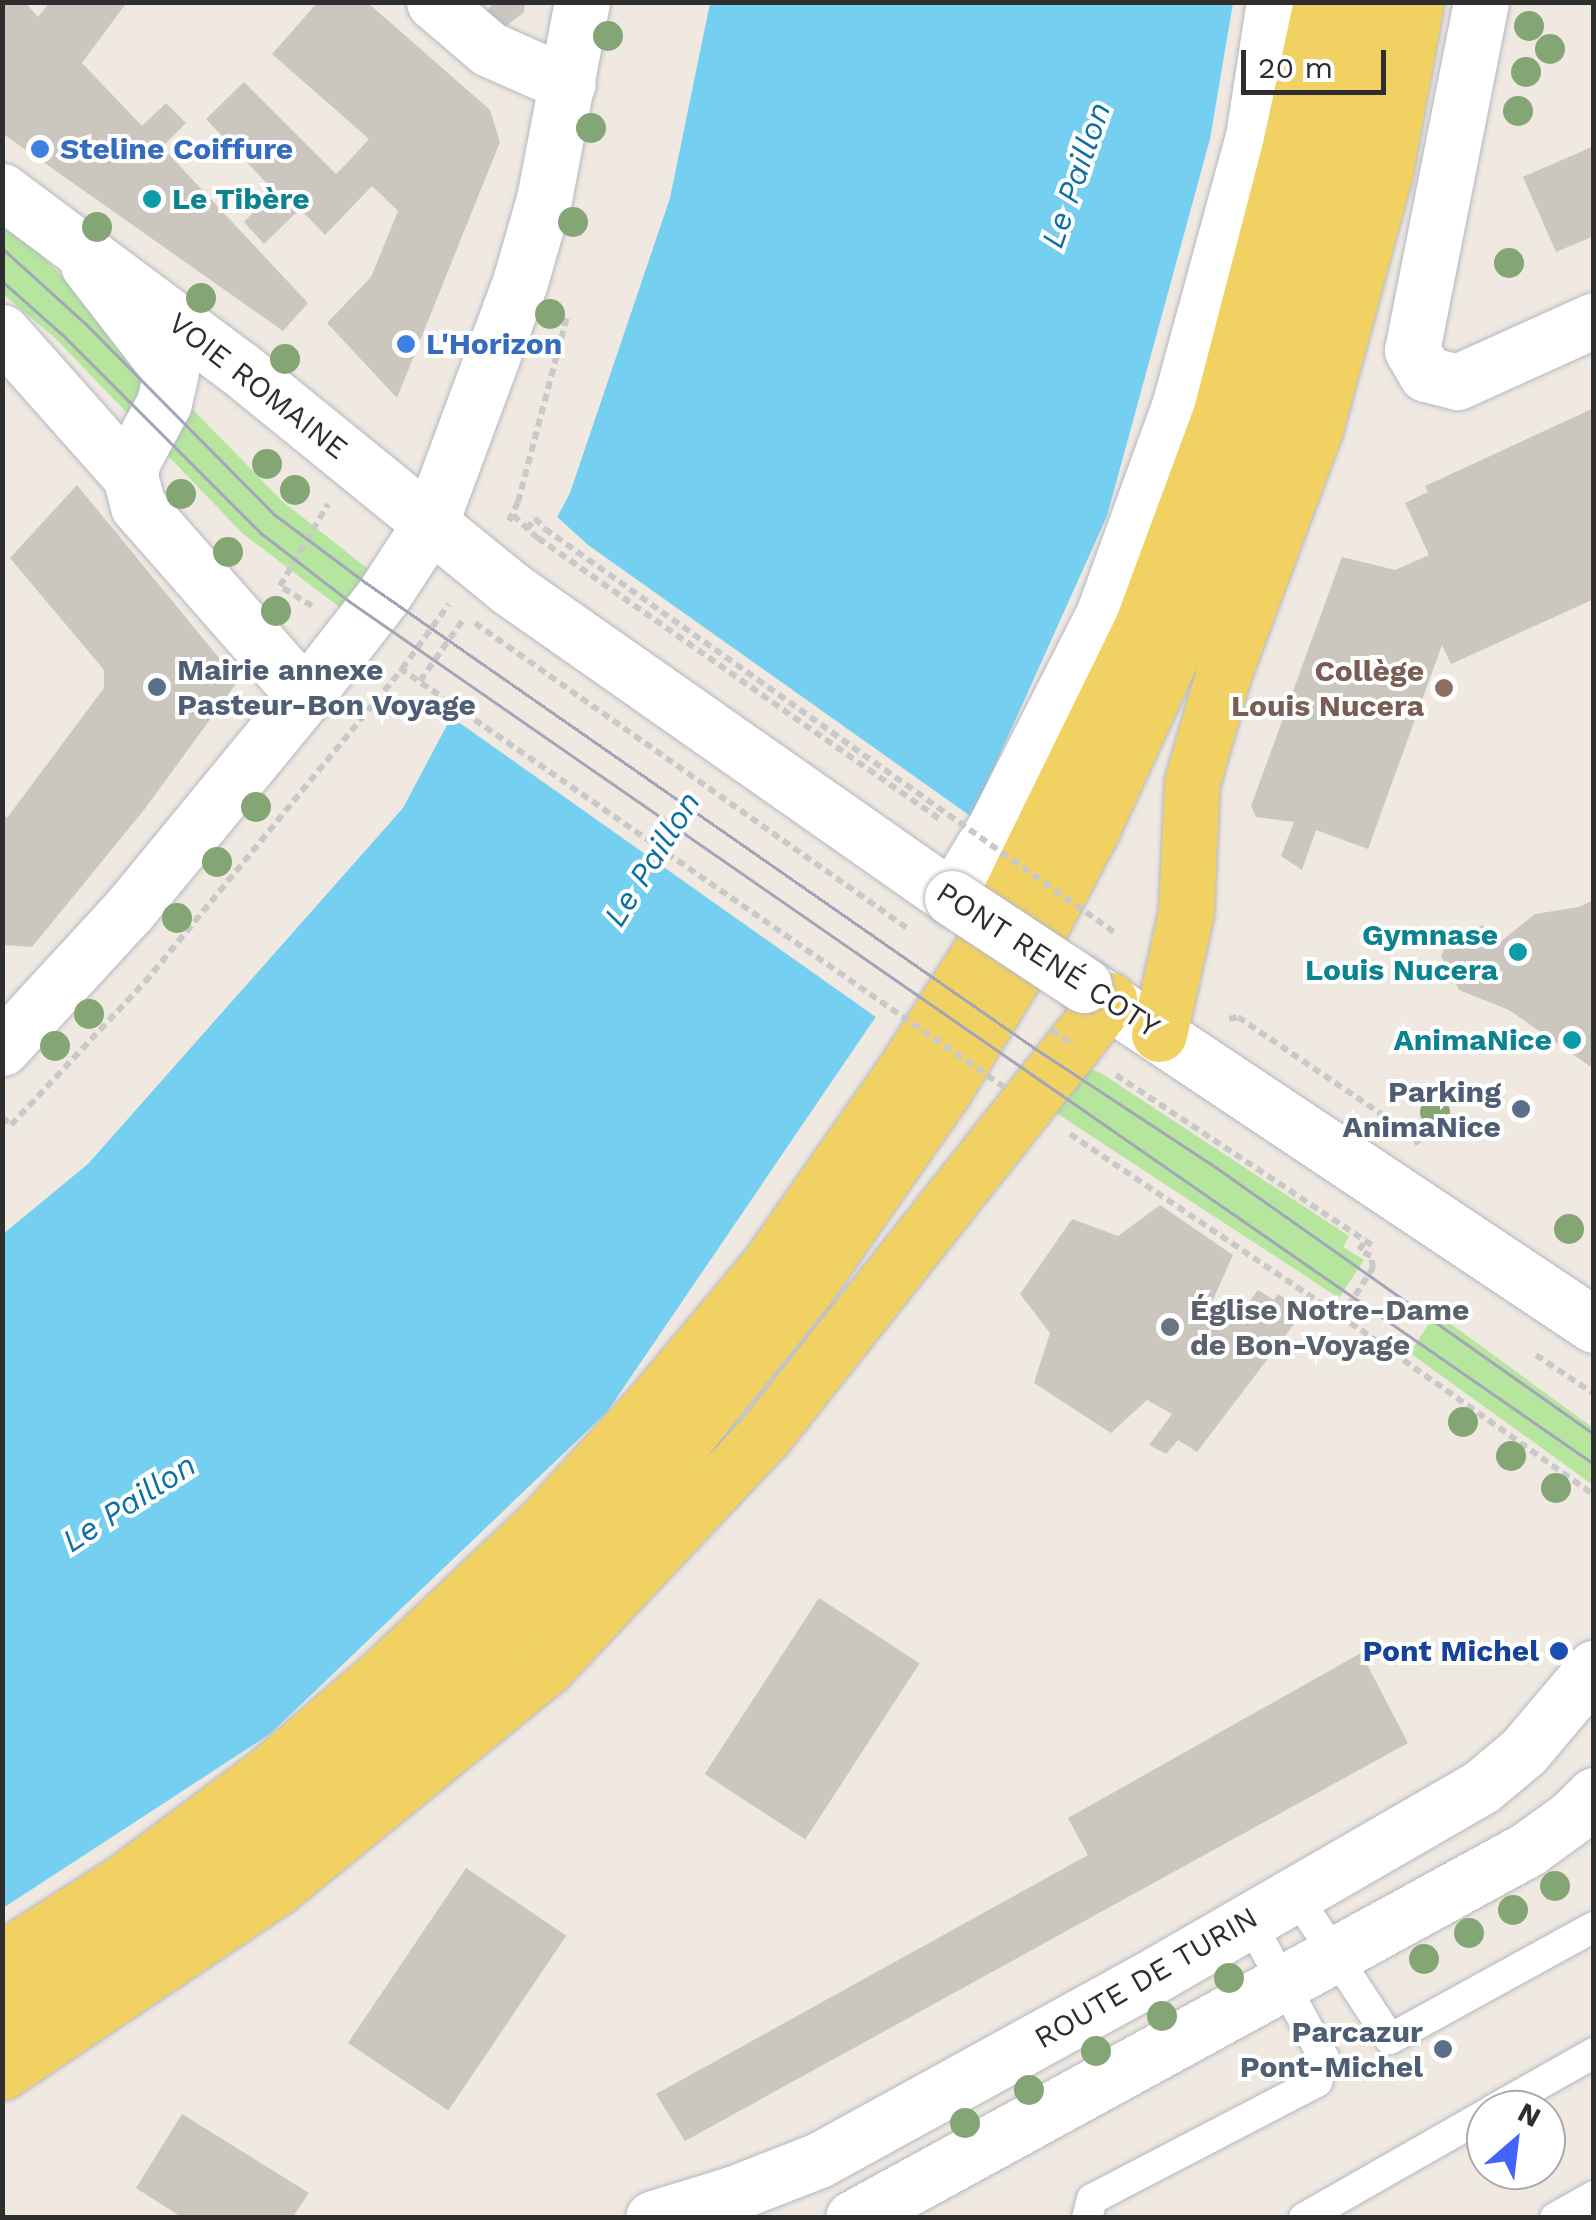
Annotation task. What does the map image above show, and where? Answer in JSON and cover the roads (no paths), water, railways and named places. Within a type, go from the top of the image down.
[{"type":"main road","points":[[434,2],[489,49],[568,84]]},
{"type":"main road","points":[[7,1036],[129,910],[306,696],[383,596],[430,524],[520,282],[544,199],[582,2]]},
{"type":"main road","points":[[935,916],[985,844],[1103,615],[1180,402],[1253,137],[1274,2]]},
{"type":"main road","points":[[2,1959],[123,1882],[268,1774],[382,1676],[543,1524],[650,1407],[766,1269],[906,1070],[988,940],[1143,623],[1220,415],[1289,150],[1322,2]]},
{"type":"main road","points":[[2,2012],[170,1909],[294,1813],[418,1714],[581,1557],[684,1439],[806,1287],[944,1090],[1022,962],[1092,829],[1179,639],[1260,424],[1334,157],[1366,2]]},
{"type":"main road","points":[[1159,1034],[1186,912],[1192,782],[1222,675],[1315,429],[1385,171],[1416,2]]},
{"type":"main road","points":[[1481,2],[1412,350],[1426,374],[1458,382],[1594,320]]},
{"type":"main road","name":"VOIE ROMAINE","points":[[2,192],[239,368],[430,524],[492,604]]},
{"type":"main road","points":[[71,243],[172,372],[168,393],[133,460],[130,476],[138,506],[306,696]]},
{"type":"main road","points":[[2,332],[130,476]]},
{"type":"main road","name":"PONT RENÉ COTY","points":[[492,604],[935,916],[1096,992],[1594,1325]]},
{"type":"main road","points":[[2,2072],[276,1888],[547,1668],[765,1436],[1059,1035],[1096,992]]},
{"type":"main road","name":"ROUTE DE TURIN","points":[[653,2218],[732,2194],[820,2160],[1481,1787],[1524,1751],[1594,1668]]},
{"type":"main road","points":[[853,2218],[1528,1850],[1594,1795]]},
{"type":"lane","points":[[1272,1907],[1334,1956],[1390,2038],[1594,1927]]},
{"type":"lane","points":[[1086,2218],[1092,2198],[1317,2082],[1324,2058],[1283,1984],[1272,1907]]},
{"type":"lane","points":[[1528,2090],[1594,2052]]},
{"type":"lane","points":[[1304,2218],[1466,2125]]},
{"type":"lane","points":[[1555,2218],[1594,2196]]},
{"type":"water","name":"Le Paillon","points":[[710,3],[1233,3],[1210,139],[1107,516],[894,990],[607,1412],[270,1734],[3,1908],[3,1234],[88,1164],[403,808],[570,493],[670,198]]},
{"type":"tram line","points":[[2,248],[86,324],[274,514],[365,582],[1033,1047],[1217,1168],[1594,1434]]},
{"type":"tram line","points":[[2,281],[62,334],[261,533],[349,601],[1594,1464]]},
{"type":"place","name":"Steline Coiffure","points":[[40,149]]},
{"type":"place","name":"Le Tibère","points":[[152,199]]},
{"type":"place","name":"L'Horizon","points":[[406,344]]},
{"type":"place","name":"Mairie annexe Pasteur-Bon Voyage","points":[[157,687]]},
{"type":"place","name":"Collège Louis Nucera","points":[[1444,688]]},
{"type":"place","name":"Gymnase Louis Nucera","points":[[1518,952]]},
{"type":"place","name":"AnimaNice","points":[[1572,1040]]},
{"type":"place","name":"Parking AnimaNice","points":[[1521,1109]]},
{"type":"place","name":"Église Notre-Dame de Bon-Voyage","points":[[1170,1327]]},
{"type":"place","name":"Pont Michel","points":[[1559,1651]]},
{"type":"place","name":"Parcazur Pont-Michel","points":[[1443,2049]]}]
